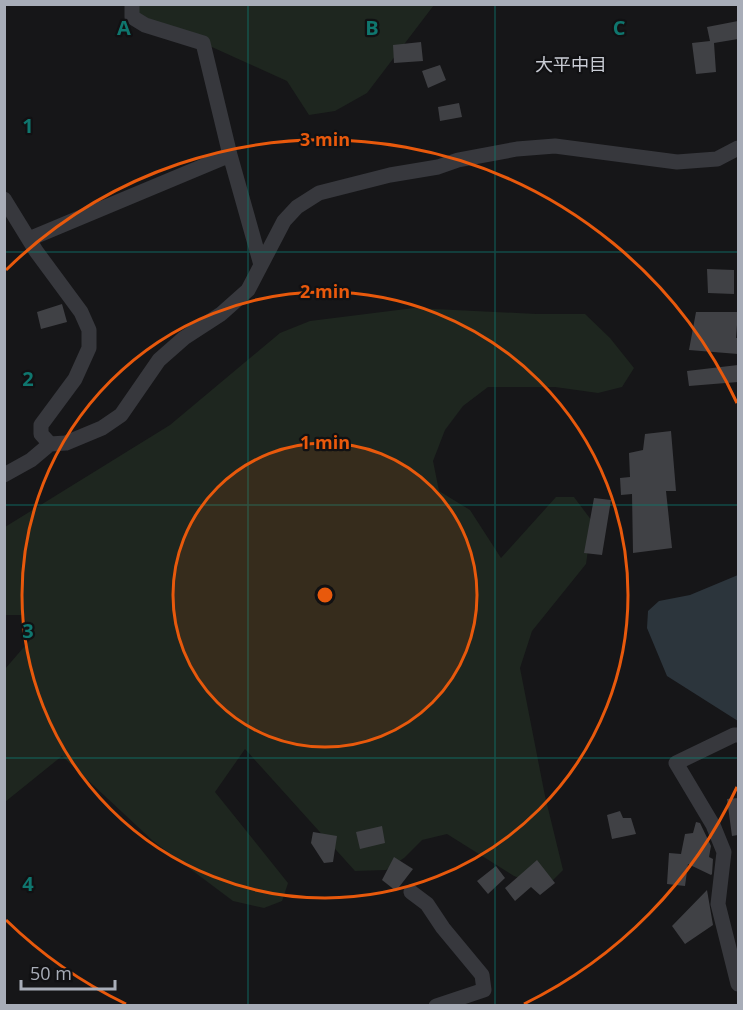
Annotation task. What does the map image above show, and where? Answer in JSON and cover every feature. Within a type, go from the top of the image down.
[{"type":"street","points":[[132,4],[132,18],[145,25],[203,43],[230,155],[261,265]]},
{"type":"street","points":[[4,475],[31,460],[50,444],[66,443],[102,428],[121,415],[159,360],[184,338],[221,314],[248,290],[284,221],[297,207],[319,193],[390,175],[517,149],[555,146],[677,162],[717,159],[738,148]]},
{"type":"street","points":[[29,239],[230,155]]},
{"type":"street","points":[[4,200],[81,312],[89,330],[89,348],[75,379],[41,425],[41,434],[50,444]]},
{"type":"street","points":[[738,735],[676,763],[713,825],[724,852],[718,904],[738,984]]},
{"type":"street","points":[[411,892],[427,904],[443,928],[482,975],[484,990],[436,1005]]},
{"type":"shaded area","points":[[133,5],[434,5],[367,93],[335,111],[309,115],[287,81],[203,43],[145,25]]},
{"type":"shaded area","points":[[414,308],[585,314],[610,338],[634,368],[622,387],[598,393],[555,387],[488,387],[463,406],[445,430],[433,461],[439,491],[470,510],[501,558],[556,497],[574,497],[592,521],[586,564],[532,631],[520,668],[545,796],[563,870],[545,888],[514,876],[447,834],[422,840],[404,858],[386,870],[355,871],[245,749],[215,792],[288,883],[282,901],[264,908],[233,901],[153,841],[62,756],[5,802],[5,669],[30,640],[24,615],[5,615],[5,527],[170,425],[280,333],[310,321]]},
{"type":"shaded area","points":[[738,575],[738,721],[667,676],[647,628],[648,611],[659,601],[690,595]]},
{"type":"building","points":[[738,21],[738,39],[714,43],[716,72],[696,74],[692,43],[710,41],[707,27]]},
{"type":"building","points":[[421,42],[423,61],[394,63],[393,45]]},
{"type":"building","points":[[440,65],[446,80],[428,88],[422,71]]},
{"type":"building","points":[[459,103],[462,117],[440,121],[438,107]]},
{"type":"building","points":[[707,269],[734,270],[734,294],[708,293]]},
{"type":"building","points":[[62,304],[67,322],[41,329],[37,312]]},
{"type":"building","points":[[696,312],[738,312],[736,338],[738,338],[738,354],[689,350]]},
{"type":"building","points":[[738,365],[738,382],[689,386],[687,371]]},
{"type":"building","points":[[671,431],[676,491],[666,491],[672,548],[633,553],[632,494],[621,495],[620,478],[630,477],[629,453],[643,450],[645,434]]},
{"type":"building","points":[[594,498],[611,500],[602,555],[584,553]]},
{"type":"building","points":[[738,798],[738,835],[732,836],[727,799]]},
{"type":"building","points":[[620,811],[623,818],[631,818],[636,834],[612,839],[607,815]]},
{"type":"building","points":[[696,822],[700,823],[711,846],[709,857],[713,859],[712,874],[688,864],[685,886],[667,884],[669,853],[681,854],[685,834],[693,833]]},
{"type":"building","points":[[382,826],[385,843],[360,849],[356,832]]},
{"type":"building","points":[[313,832],[337,836],[333,862],[324,863],[311,843]]},
{"type":"building","points":[[394,857],[413,869],[396,891],[382,880]]},
{"type":"building","points":[[537,860],[555,883],[540,895],[531,887],[515,901],[505,888]]},
{"type":"building","points":[[496,866],[505,878],[488,894],[477,881]]},
{"type":"building","points":[[707,890],[713,925],[685,944],[672,926]]},
{"type":"district","name":"大平中目","points":[[571,65]]}]
